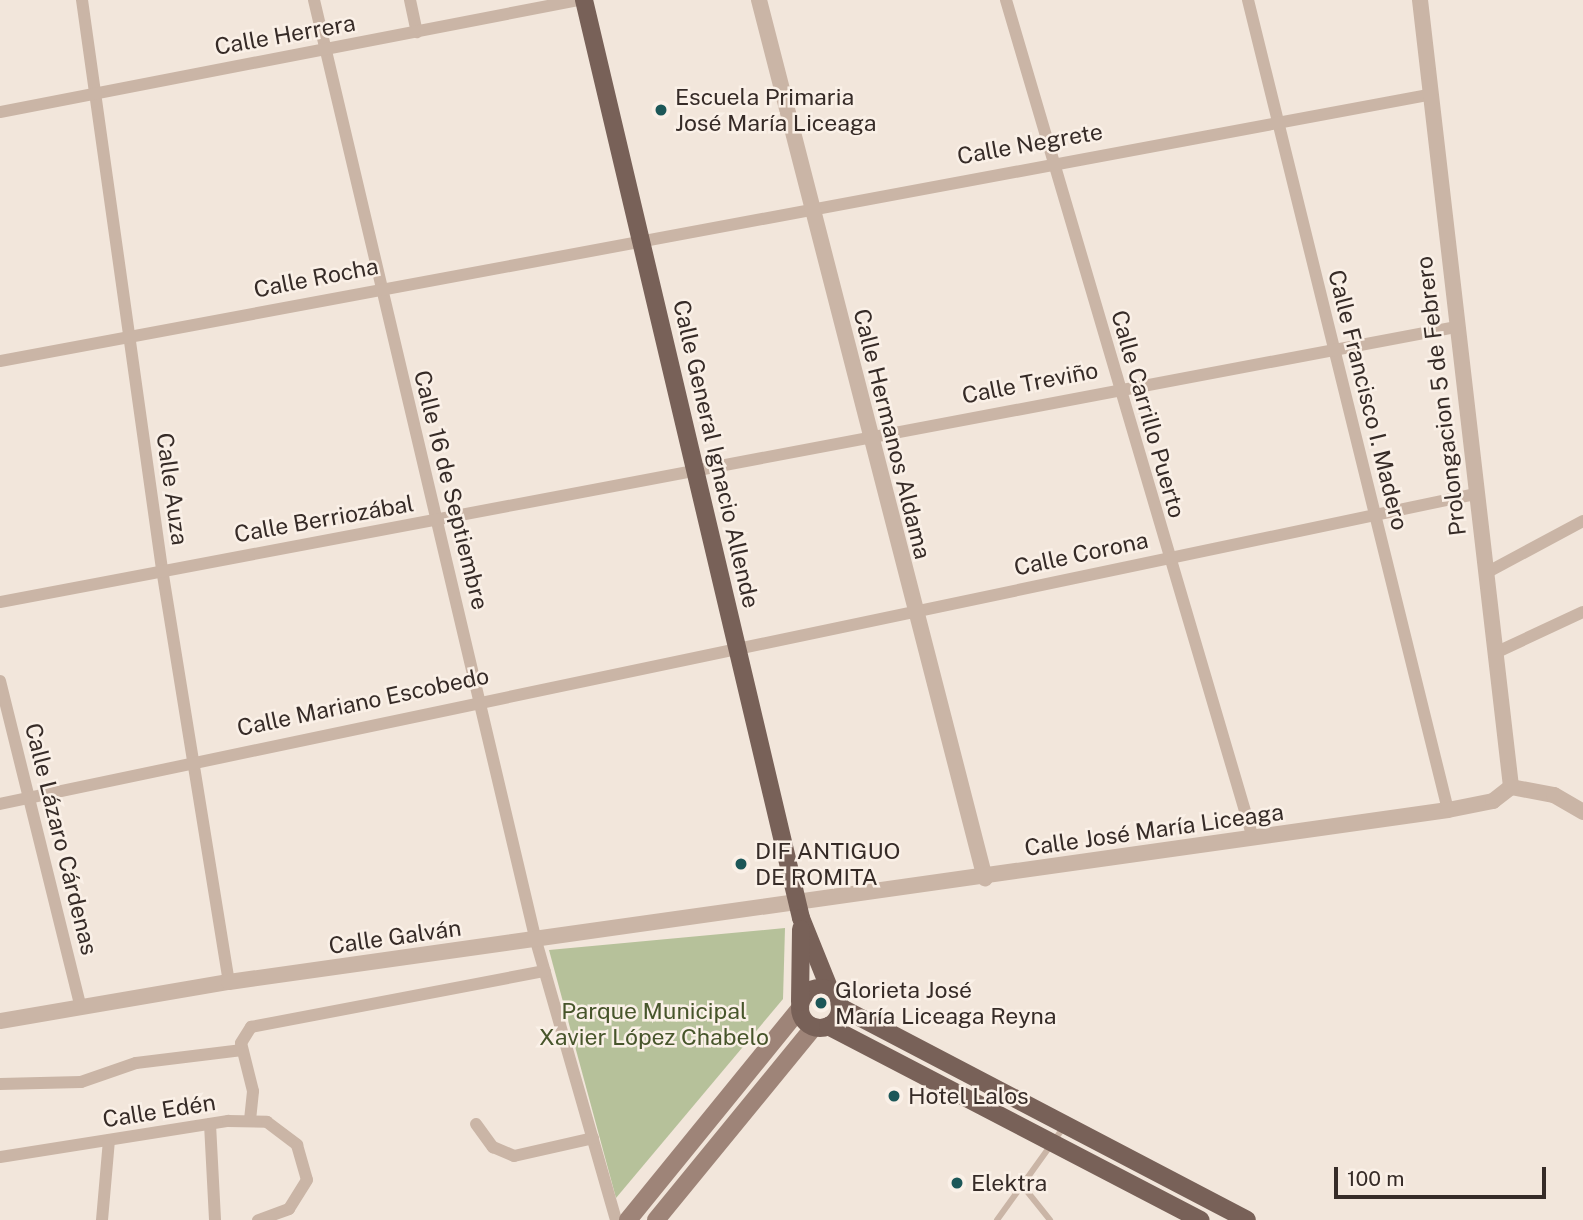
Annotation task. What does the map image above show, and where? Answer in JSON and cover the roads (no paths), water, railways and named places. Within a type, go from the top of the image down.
[{"type":"main road","name":"Calle General Ignacio Allende","points":[[581,0],[641,239],[799,910],[830,990],[840,1007]]},
{"type":"main road","name":"Calle General Ignacio Allende","points":[[799,910],[800,1005]]},
{"type":"main road","points":[[628,1220],[800,1005],[816,988],[830,990]]},
{"type":"main road","points":[[800,1005],[821,1026],[1200,1220]]},
{"type":"main road","points":[[656,1220],[840,1007],[1063,1127],[1247,1220]]},
{"type":"street","name":"Calle Auza","points":[[82,0],[162,569],[229,982]]},
{"type":"street","name":"Calle 16 de Septiembre","points":[[314,0],[536,940],[617,1220]]},
{"type":"street","points":[[410,0],[417,32]]},
{"type":"street","name":"Calle Herrera","points":[[0,112],[581,0]]},
{"type":"street","name":"Calle Hermanos Aldama","points":[[759,0],[813,206],[912,610],[985,878]]},
{"type":"street","name":"Calle Carrillo Puerto","points":[[1006,0],[1167,558],[1253,838]]},
{"type":"street","name":"Calle Francisco I. Madero","points":[[1248,0],[1448,810]]},
{"type":"street","name":"Prolongacion 5 de Febrero","points":[[1419,0],[1455,327],[1511,787]]},
{"type":"street","name":"Calle Negrete","points":[[641,239],[1054,161],[1428,95]]},
{"type":"street","name":"Calle Rocha","points":[[0,361],[130,334],[641,239]]},
{"type":"street","name":"Calle Treviño","points":[[695,468],[1118,387],[1455,327]]},
{"type":"street","name":"Calle Berriozábal","points":[[0,602],[162,569],[437,520],[695,468]]},
{"type":"street","name":"Calle Corona","points":[[736,647],[1475,494]]},
{"type":"street","points":[[1486,573],[1583,521]]},
{"type":"street","points":[[1495,653],[1583,612]]},
{"type":"street","name":"Calle Mariano Escobedo","points":[[0,804],[194,759],[736,647]]},
{"type":"street","name":"Calle Lázaro Cárdenas","points":[[0,681],[81,1008]]},
{"type":"street","points":[[1511,787],[1554,795],[1583,812]]},
{"type":"street","name":"Calle José María Liceaga","points":[[799,910],[985,878],[1448,810],[1493,801],[1511,787]]},
{"type":"street","name":"Calle Galván","points":[[0,1021],[229,982],[536,940],[799,910]]},
{"type":"street","points":[[250,1120],[253,1091],[242,1050],[244,1034],[259,1023],[545,971]]},
{"type":"street","points":[[0,1084],[81,1082],[136,1063],[242,1050]]},
{"type":"street","name":"Calle Edén","points":[[0,1157],[250,1120],[282,1130],[305,1162],[301,1196],[289,1209],[258,1220]]},
{"type":"street","points":[[210,1124],[215,1220]]},
{"type":"street","points":[[476,1124],[493,1147],[514,1156],[593,1138]]},
{"type":"street","points":[[102,1220],[109,1140]]},
{"type":"lane","points":[[997,1220],[1063,1127]]},
{"type":"lane","points":[[1022,1185],[1050,1220]]},
{"type":"place","name":"Escuela Primaria José María Liceaga","points":[[661,110]]},
{"type":"place","name":"DIF ANTIGUO DE ROMITA","points":[[741,864]]},
{"type":"place","name":"Glorieta José María Liceaga Reyna","points":[[821,1003]]},
{"type":"place","name":"Hotel Lalos","points":[[894,1096]]},
{"type":"place","name":"Elektra","points":[[957,1183]]},
{"type":"park label","name":"Parque Municipal Xavier López Chabelo","points":[[654,1024]]}]
